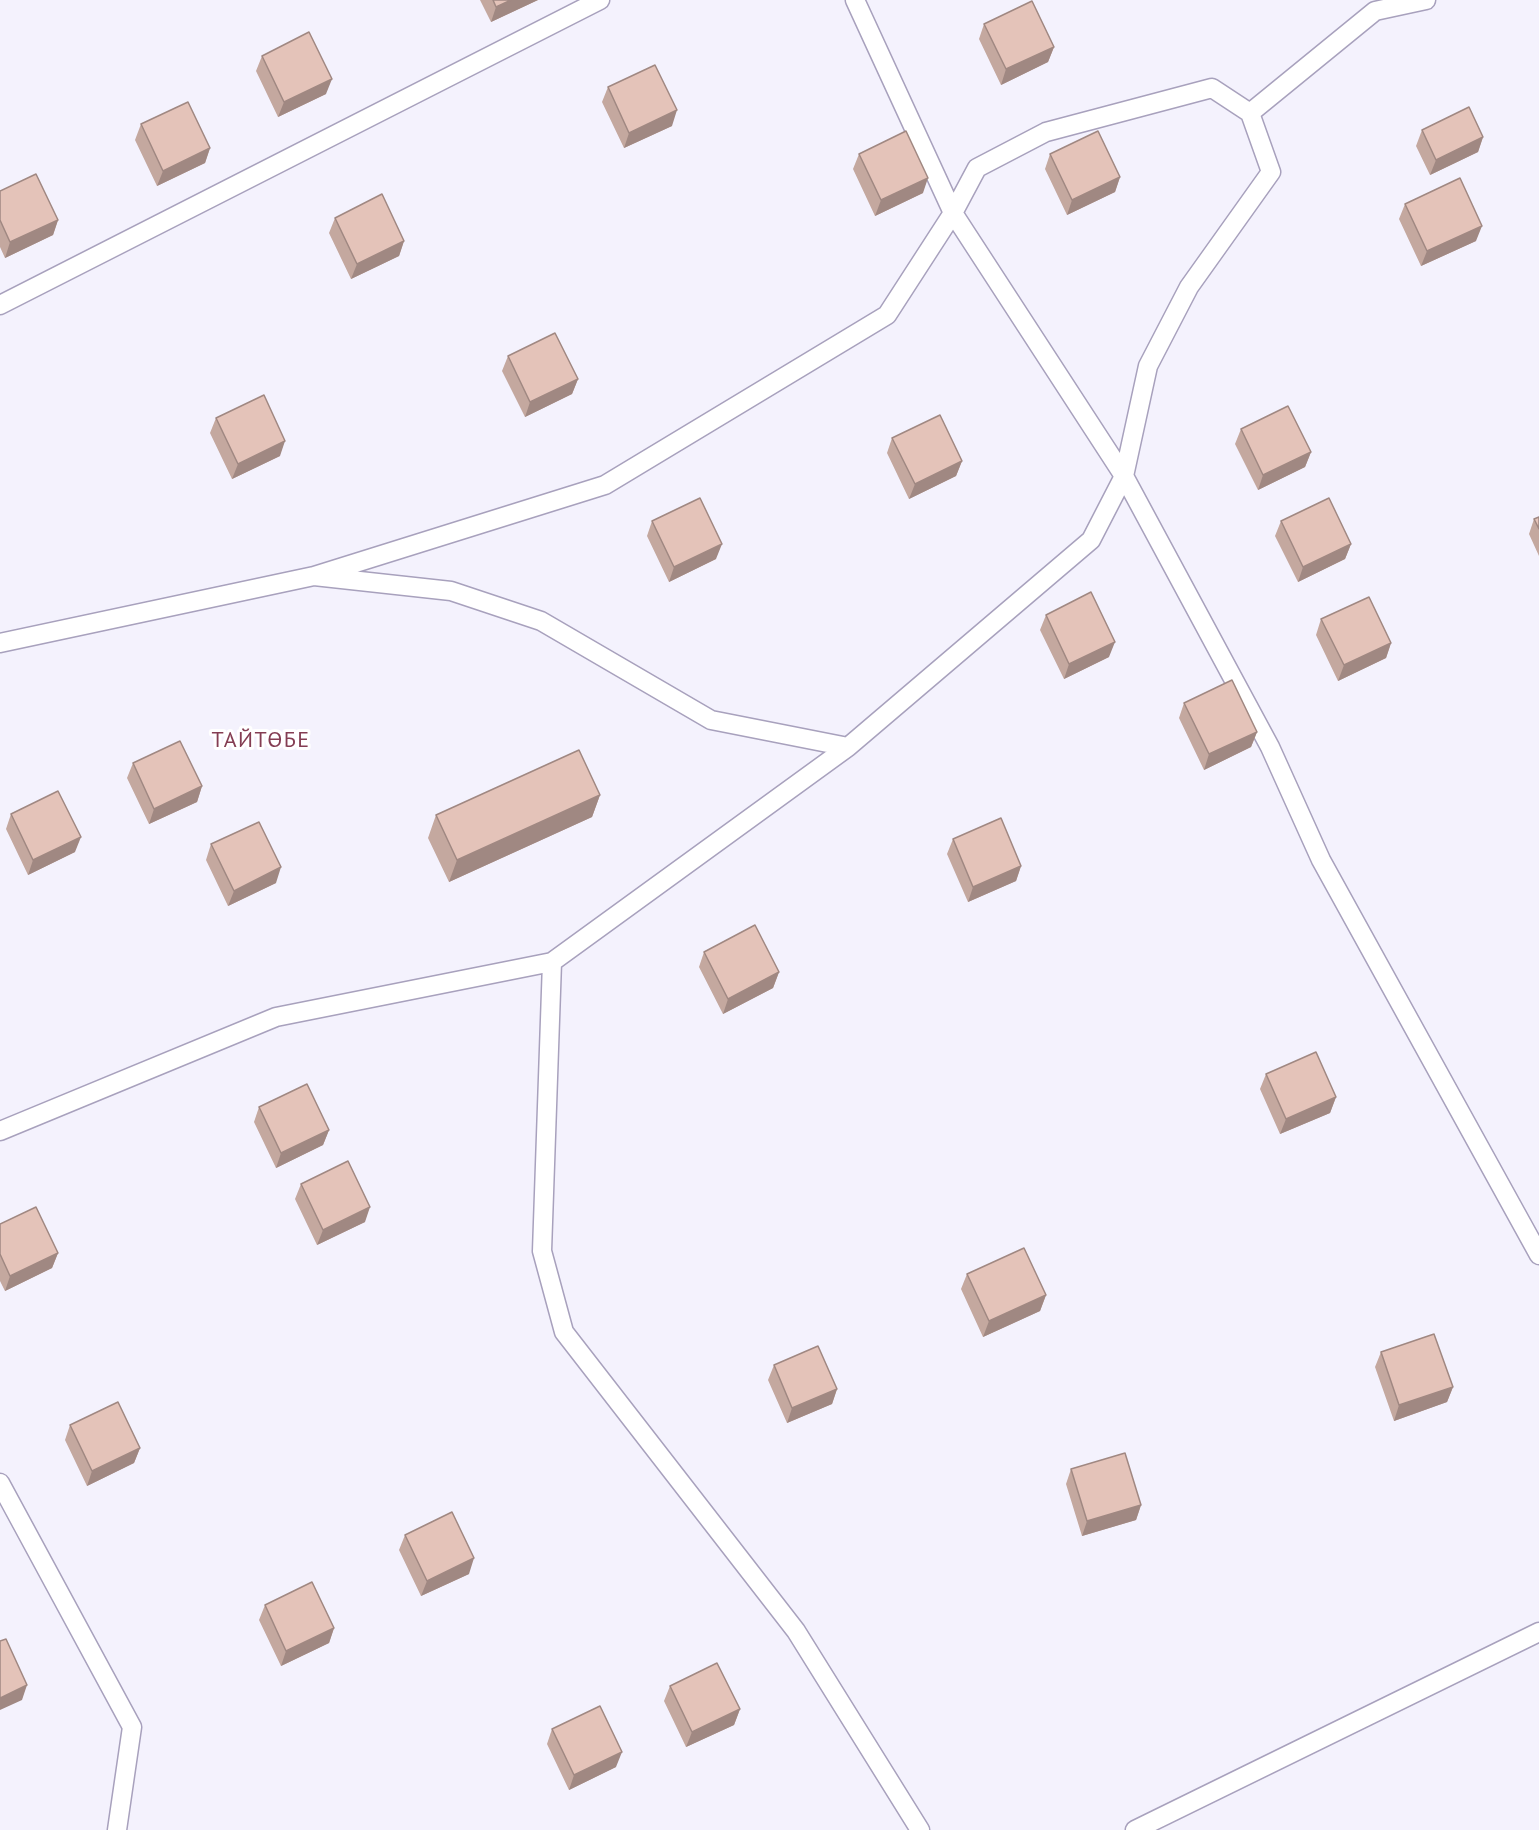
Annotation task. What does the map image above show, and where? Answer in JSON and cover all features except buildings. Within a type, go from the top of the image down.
[{"type":"lane","points":[[0,305],[600,0]]},
{"type":"lane","points":[[855,0],[953,213],[1124,476],[1270,747],[1321,860],[1539,1255]]},
{"type":"lane","points":[[1250,113],[1374,6],[1425,0]]},
{"type":"lane","points":[[0,644],[314,576],[604,485],[887,315],[953,213],[977,168],[1046,132],[1212,88],[1250,113],[1271,172],[1189,287],[1148,366],[1124,476],[1091,540],[848,747],[552,962],[276,1017],[0,1131]]},
{"type":"lane","points":[[314,576],[451,591],[541,621],[711,720],[848,747]]},
{"type":"lane","points":[[552,962],[542,1251],[564,1332],[796,1631],[920,1830]]},
{"type":"lane","points":[[0,1483],[132,1727],[117,1830]]},
{"type":"lane","points":[[1135,1830],[1539,1632]]},
{"type":"district","name":"ТАЙТӨБЕ","points":[[261,741]]}]
